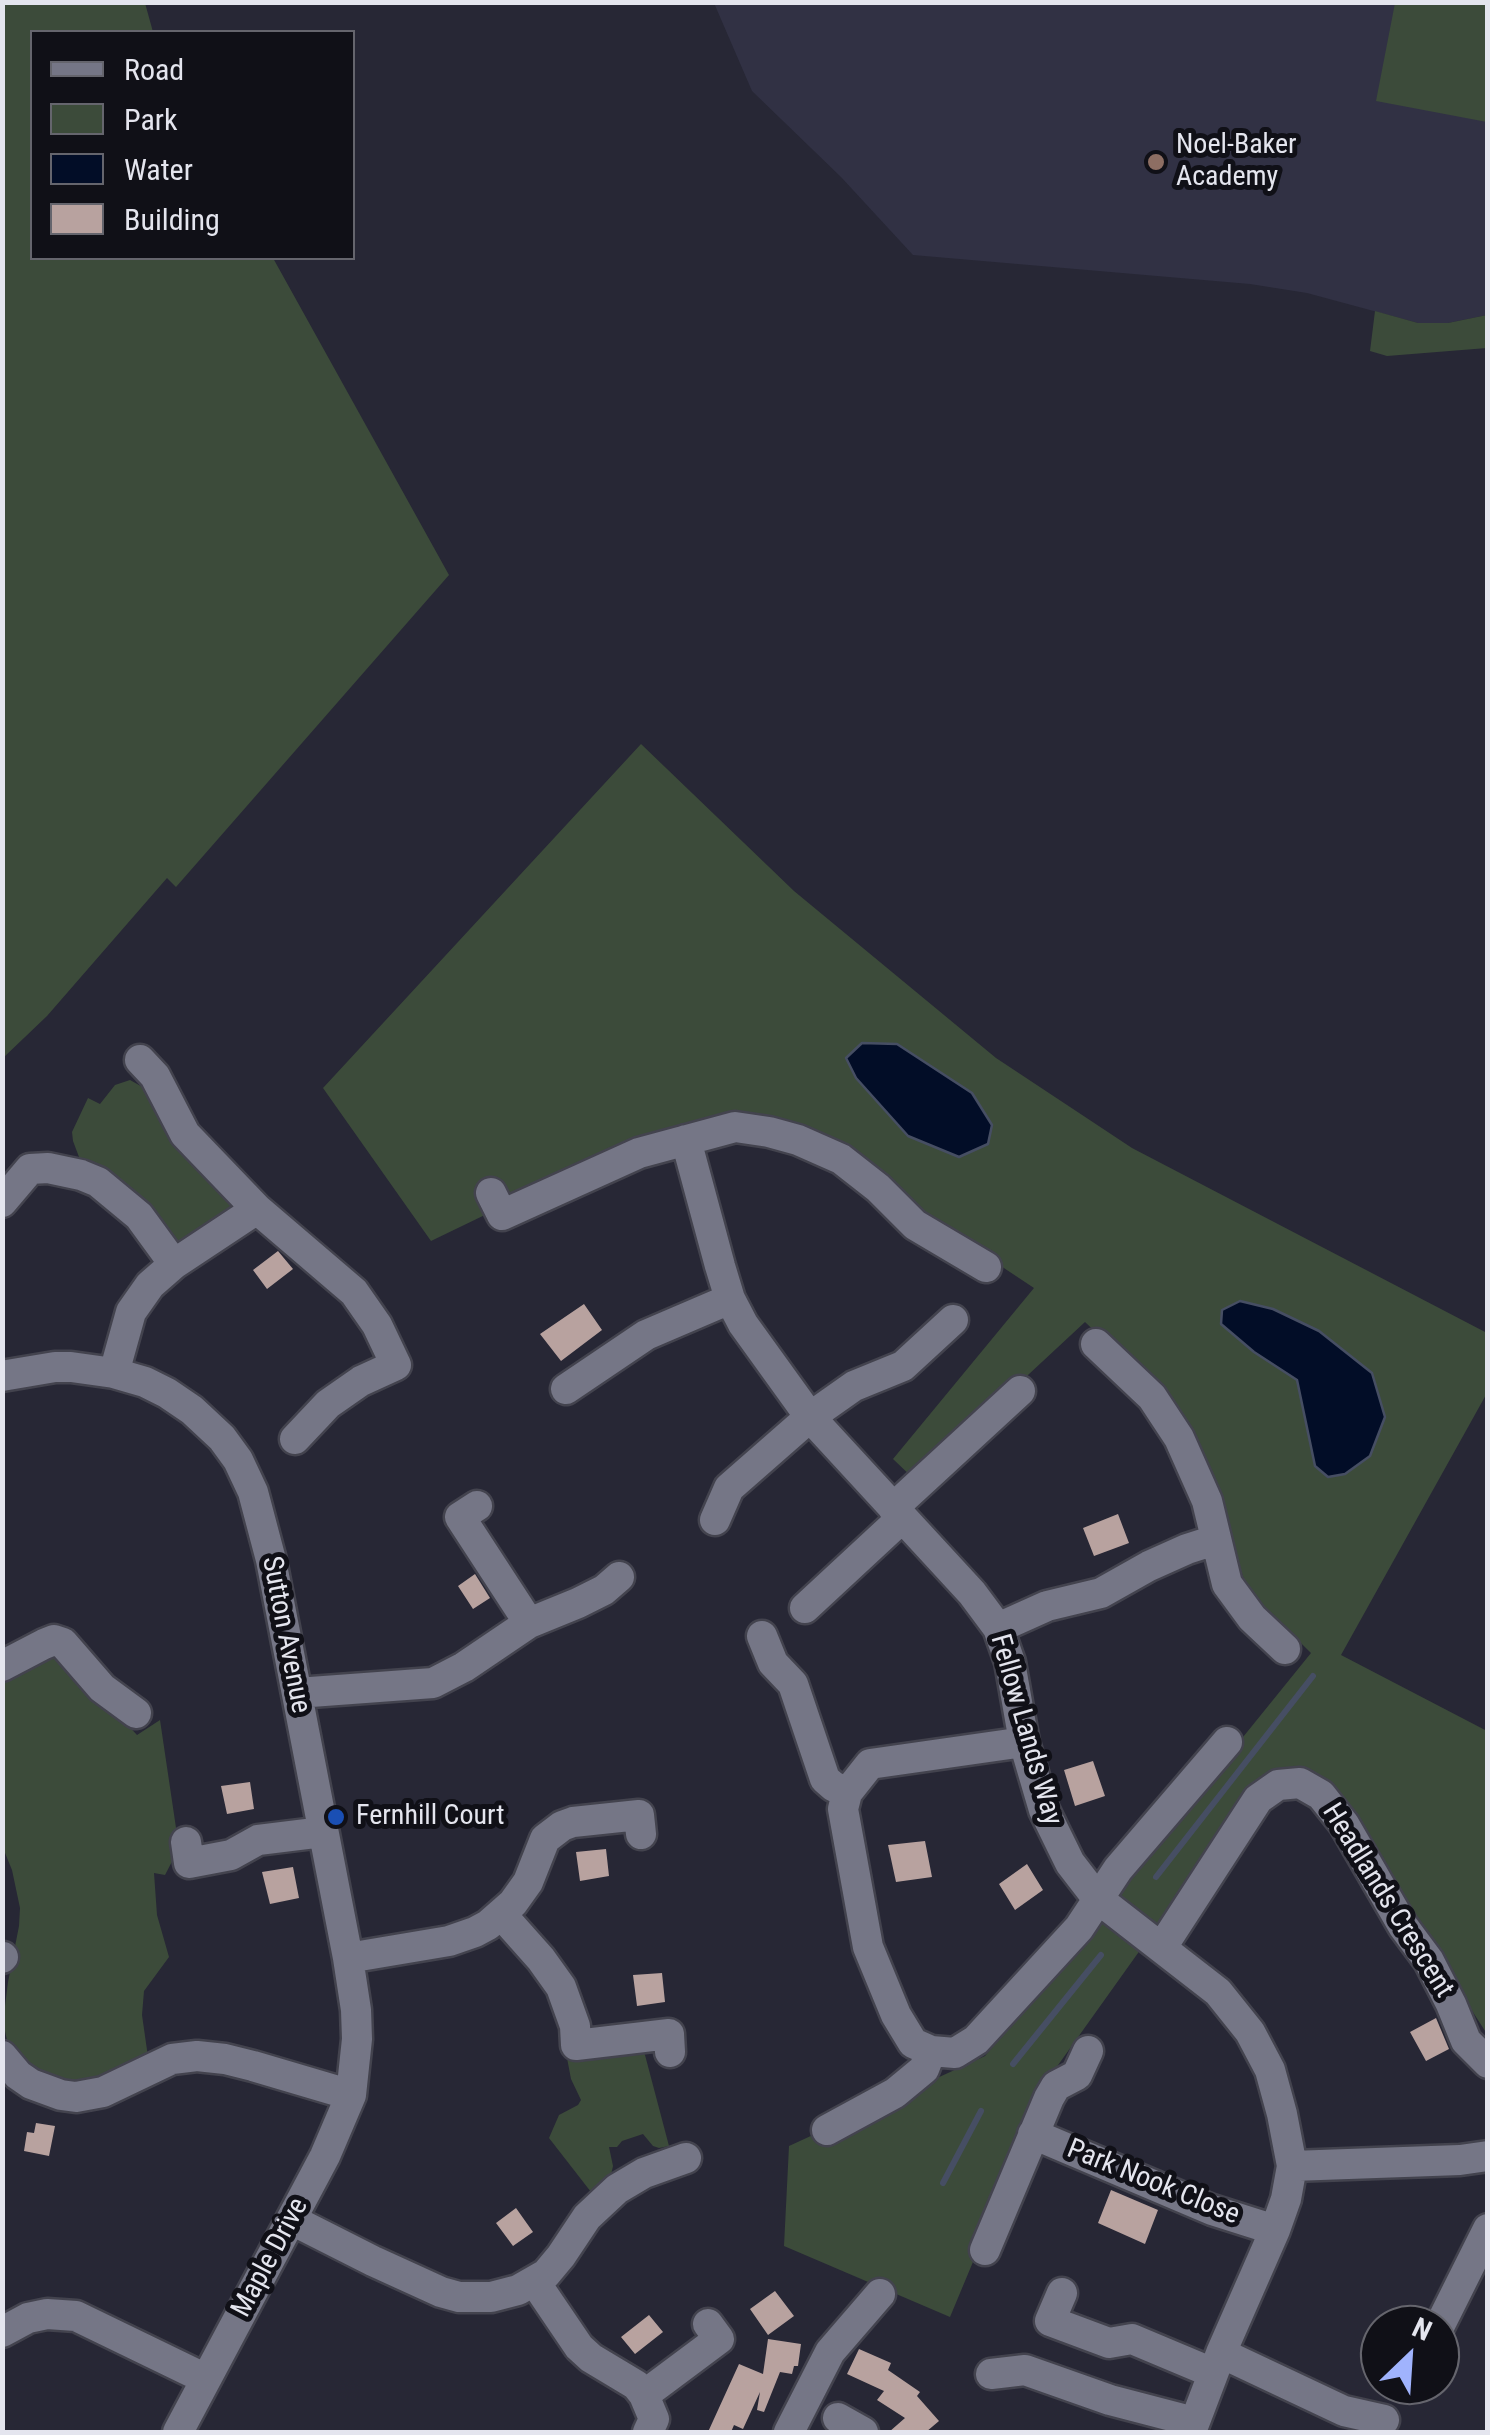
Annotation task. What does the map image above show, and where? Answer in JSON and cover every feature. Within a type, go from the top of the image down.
[{"type":"street","points":[[140,1060],[155,1076],[185,1134],[257,1209],[354,1292],[377,1325],[396,1366],[361,1381],[328,1404],[296,1439]]},
{"type":"street","points":[[491,1193],[502,1215],[639,1153],[735,1127],[770,1132],[841,1159],[915,1225],[986,1267]]},
{"type":"street","name":"Fellow Lands Way","points":[[686,1140],[730,1299],[743,1324],[810,1417],[972,1593],[998,1628],[1010,1662],[1024,1742],[1044,1810],[1070,1863],[1098,1898],[1218,1992],[1250,2032],[1270,2070],[1292,2166],[1286,2198],[1193,2430]]},
{"type":"street","points":[[2,1202],[30,1169],[66,1170],[98,1182],[138,1216],[174,1264]]},
{"type":"street","points":[[114,1372],[130,1312],[150,1285],[174,1264],[257,1209]]},
{"type":"street","points":[[566,1389],[646,1335],[730,1299]]},
{"type":"street","points":[[715,1520],[729,1488],[810,1417],[854,1386],[903,1366],[952,1320]]},
{"type":"street","points":[[1096,1344],[1152,1396],[1179,1438],[1207,1501],[1227,1584],[1252,1618],[1285,1649]]},
{"type":"street","name":"Sutton Avenue","points":[[2,1376],[55,1367],[88,1368],[114,1372],[153,1386],[192,1410],[222,1438],[246,1474],[265,1534],[348,1958],[358,2039],[352,2087]]},
{"type":"street","points":[[805,1608],[1020,1391]]},
{"type":"street","points":[[477,1506],[460,1518],[529,1623]]},
{"type":"street","points":[[998,1628],[1047,1606],[1101,1593],[1149,1566],[1215,1540]]},
{"type":"street","points":[[297,1693],[433,1682],[464,1667],[529,1623],[604,1590],[619,1577]]},
{"type":"street","points":[[762,1636],[773,1663],[793,1684],[825,1779],[847,1792]]},
{"type":"street","points":[[2,1666],[54,1640],[63,1644],[102,1688],[136,1713]]},
{"type":"street","points":[[1024,1742],[870,1764],[847,1792],[843,1809],[868,1947],[896,2016],[913,2043],[932,2051],[955,2052],[976,2040],[1078,1928],[1118,1869],[1226,1742]]},
{"type":"street","name":"Headlands Crescent","points":[[1162,1947],[1258,1799],[1278,1785],[1300,1783],[1321,1795],[1344,1824],[1403,1926],[1429,1961],[1466,2041],[1488,2063]]},
{"type":"street","points":[[348,1958],[449,1941],[475,1932],[502,1914],[528,1882],[542,1846],[539,1826],[640,1814],[641,1834]]},
{"type":"street","points":[[186,1842],[189,1863],[230,1855],[258,1840],[324,1832]]},
{"type":"street","points":[[502,1914],[561,1987],[575,2026],[576,2044],[669,2034],[670,2052]]},
{"type":"street","name":"Park Nook Close","points":[[985,2250],[1048,2098],[1056,2086],[1077,2075],[1088,2050]]},
{"type":"street","points":[[827,2130],[895,2092],[924,2068],[932,2051]]},
{"type":"street","points":[[2,2056],[31,2084],[76,2097],[103,2092],[172,2059],[197,2056],[352,2087]]},
{"type":"street","name":"Maple Drive","points":[[178,2432],[332,2143],[352,2087]]},
{"type":"street","name":"Park Nook Close","points":[[1033,2134],[1212,2210],[1274,2230]]},
{"type":"street","points":[[292,2220],[442,2292],[476,2298],[503,2295],[535,2282],[553,2266],[587,2216],[617,2190],[638,2162],[686,2158]]},
{"type":"street","points":[[1292,2166],[1487,2158]]},
{"type":"street","points":[[1450,2305],[1488,2229]]},
{"type":"street","points":[[535,2282],[579,2347],[636,2385],[649,2416],[719,2339],[708,2324]]},
{"type":"street","points":[[1062,2293],[1050,2321],[1109,2343],[1132,2339],[1217,2363],[1344,2411],[1384,2420]]},
{"type":"street","points":[[789,2432],[830,2352],[880,2294]]},
{"type":"street","points":[[2,2332],[28,2318],[47,2314],[76,2316],[206,2379]]},
{"type":"street","points":[[991,2374],[1024,2370],[1110,2400],[1179,2418],[1193,2430]]},
{"type":"shaded area","name":"Noel-Baker Academy","points":[[714,3],[1487,3],[1487,315],[1448,323],[1418,323],[1307,293],[1250,284],[913,255],[841,177],[752,91]]},
{"type":"green space","points":[[3,2],[145,3],[152,30],[30,30],[30,260],[274,260],[449,575],[176,887],[167,878],[47,1016],[3,1058]]},
{"type":"green space","points":[[1395,3],[1487,3],[1487,122],[1376,101]]},
{"type":"green space","points":[[1375,311],[1418,323],[1448,323],[1487,315],[1487,348],[1387,356],[1370,351]]},
{"type":"green space","points":[[641,744],[794,891],[996,1058],[1132,1148],[1487,1333],[1487,1393],[1341,1655],[1487,1731],[1487,2034],[1323,1779],[1265,1775],[1051,2075],[950,2317],[784,2246],[789,2146],[985,2056],[1311,1653],[1248,1591],[1206,1468],[1164,1397],[1085,1322],[915,1480],[893,1459],[1034,1288],[804,1128],[736,1112],[578,1170],[431,1241],[323,1088]],"holes":[[[1240,1301],[1273,1309],[1319,1331],[1315,1466],[1297,1380],[1254,1352]]]},
{"type":"green space","points":[[130,1080],[155,1094],[231,1201],[230,1210],[178,1244],[82,1165],[73,1141],[72,1132],[88,1098],[100,1104],[115,1085]]},
{"type":"green space","points":[[54,1646],[137,1735],[160,1720],[179,1848],[165,1875],[154,1873],[157,1915],[169,1957],[144,1991],[142,2015],[148,2057],[86,2087],[35,2075],[8,2045],[3,2022],[20,1908],[3,1848],[2,1670]]},
{"type":"green space","points":[[642,2050],[669,2146],[653,2146],[643,2134],[609,2147],[611,2175],[591,2192],[549,2138],[559,2115],[581,2100],[567,2058]]},
{"type":"water","points":[[862,1043],[897,1044],[972,1093],[992,1125],[988,1144],[959,1157],[908,1136],[856,1078],[846,1058]]},
{"type":"water","points":[[1240,1301],[1273,1309],[1319,1331],[1372,1373],[1385,1417],[1370,1456],[1345,1474],[1328,1477],[1315,1466],[1297,1380],[1221,1324],[1222,1310]]},
{"type":"building","points":[[278,1251],[293,1269],[267,1289],[253,1270]]},
{"type":"building","points":[[584,1304],[602,1330],[561,1361],[540,1334]]},
{"type":"building","points":[[1118,1514],[1129,1543],[1094,1556],[1083,1528]]},
{"type":"building","points":[[475,1574],[490,1598],[473,1609],[458,1586]]},
{"type":"building","points":[[1093,1761],[1105,1796],[1075,1806],[1064,1770]]},
{"type":"building","points":[[250,1782],[254,1809],[227,1814],[221,1786]]},
{"type":"building","points":[[925,1841],[932,1877],[896,1882],[888,1845]]},
{"type":"building","points":[[606,1849],[609,1876],[580,1881],[576,1852]]},
{"type":"building","points":[[1027,1864],[1043,1890],[1015,1910],[999,1884]]},
{"type":"building","points":[[293,1867],[299,1898],[270,1904],[262,1872]]},
{"type":"building","points":[[662,1973],[665,2002],[637,2006],[633,1975]]},
{"type":"building","points":[[1436,2018],[1449,2049],[1426,2061],[1410,2032]]},
{"type":"building","points":[[36,2123],[55,2126],[49,2156],[24,2151],[27,2132],[34,2133]]},
{"type":"building","points":[[1111,2190],[1158,2210],[1145,2244],[1098,2223]]},
{"type":"building","points":[[516,2208],[533,2232],[513,2246],[496,2223]]},
{"type":"building","points":[[775,2291],[794,2316],[768,2335],[750,2309]]},
{"type":"building","points":[[649,2315],[663,2332],[635,2354],[621,2337]]},
{"type":"building","points":[[768,2339],[801,2344],[798,2366],[794,2366],[792,2374],[780,2372],[764,2412],[757,2410],[760,2392],[743,2429],[734,2425],[731,2432],[708,2432],[739,2364],[763,2374]]},
{"type":"building","points":[[859,2349],[891,2363],[888,2370],[920,2392],[917,2396],[939,2421],[926,2432],[889,2432],[905,2418],[877,2400],[884,2391],[847,2374]]},
{"type":"waterway","points":[[1156,1877],[1313,1676]]},
{"type":"waterway","points":[[1013,2064],[1101,1955]]},
{"type":"waterway","points":[[943,2183],[981,2111]]},
{"type":"place","name":"Noel-Baker Academy","points":[[1156,162]]},
{"type":"place","name":"Fernhill Court","points":[[336,1817]]}]
